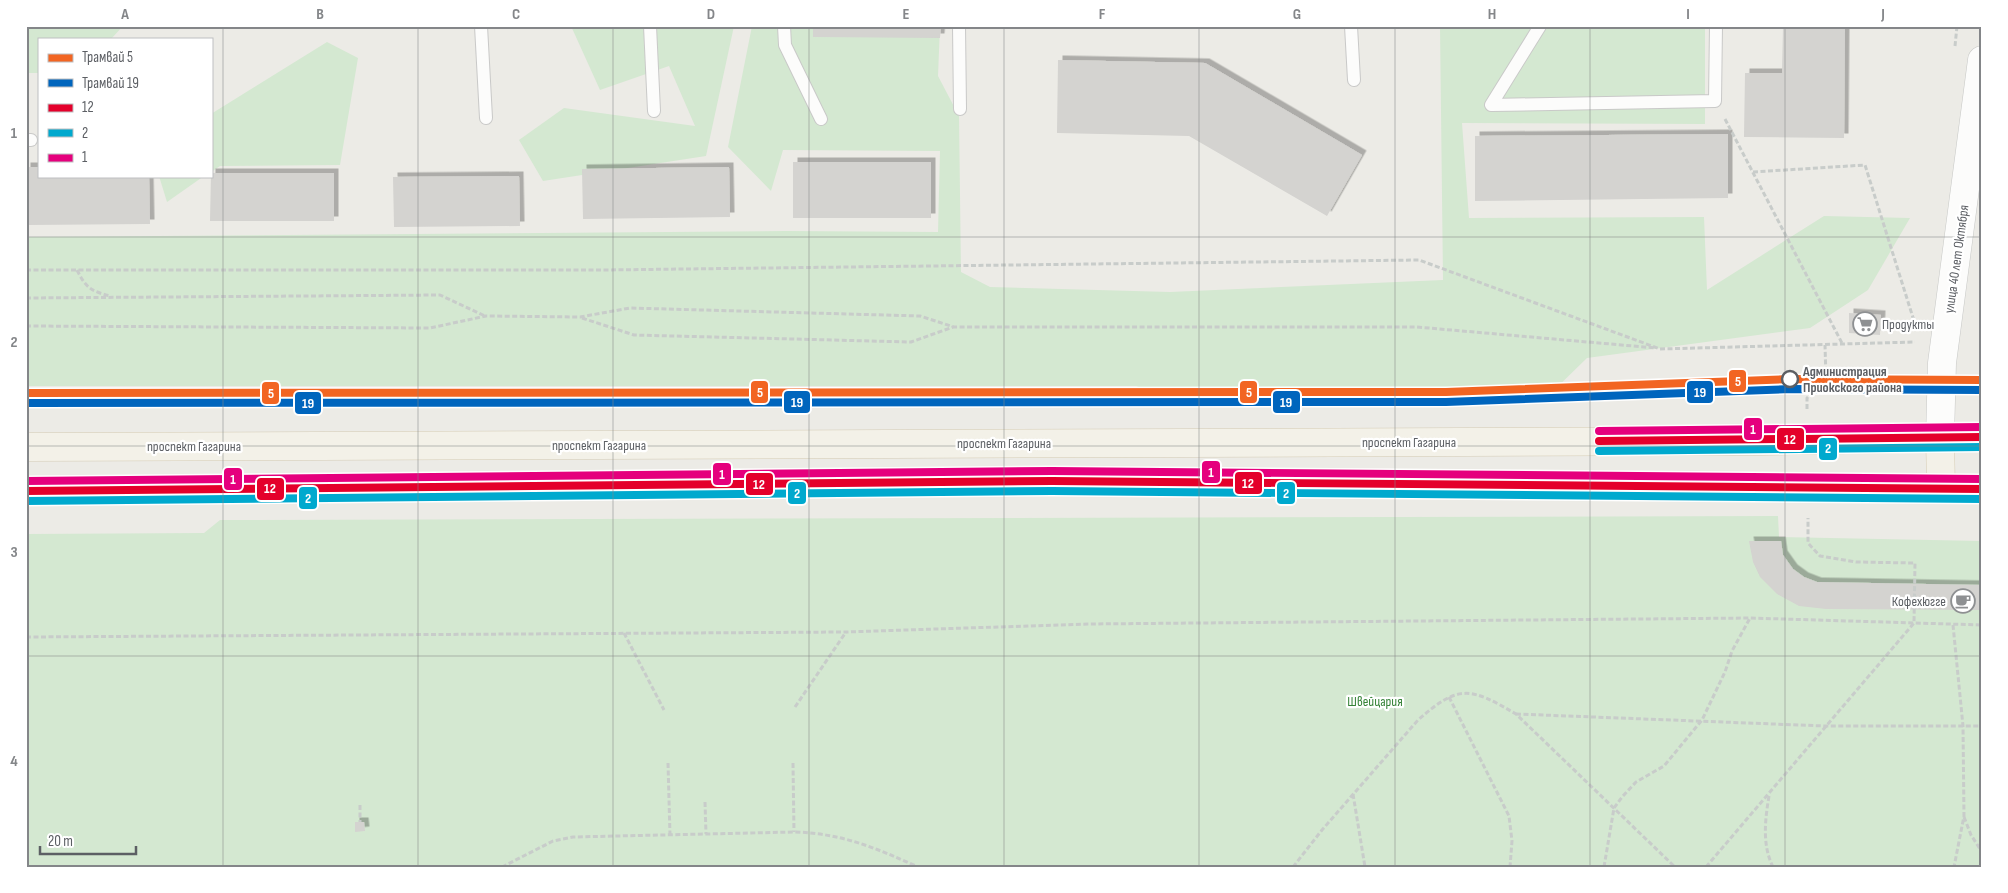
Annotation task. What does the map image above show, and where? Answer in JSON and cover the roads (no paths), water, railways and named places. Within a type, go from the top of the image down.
[{"type":"main road","name":"улица 40 лет Октября","points":[[1940,437],[1941,488]]},
{"type":"main road","name":"проспект Гагарина","points":[[26,447],[1741,441],[1982,437]]},
{"type":"main road","points":[[26,491],[1052,481],[1982,489]]},
{"type":"street","name":"улица 40 лет Октября","points":[[1940,437],[1940,380],[1932,342],[1982,61]]},
{"type":"lane","points":[[481,26],[486,118]]},
{"type":"lane","points":[[650,26],[654,111]]},
{"type":"lane","points":[[784,26],[785,45],[822,119]]},
{"type":"lane","points":[[959,26],[960,109]]},
{"type":"lane","points":[[1351,26],[1354,80]]},
{"type":"lane","points":[[1540,26],[1491,105],[1715,101],[1716,26]]},
{"type":"tram line","name":"5","points":[[26,393],[1446,392],[1790,379],[1982,380]]},
{"type":"tram line","name":"19","points":[[26,403],[1446,402],[1790,389],[1982,390]]},
{"type":"place","name":"Продукты","points":[[1865,324]]},
{"type":"place","name":"Администрация Приокского района","points":[[1790,379]]},
{"type":"place","name":"Кофехюгге","points":[[1963,601]]},
{"type":"park label","name":"Швейцария","points":[[1375,701]]}]
